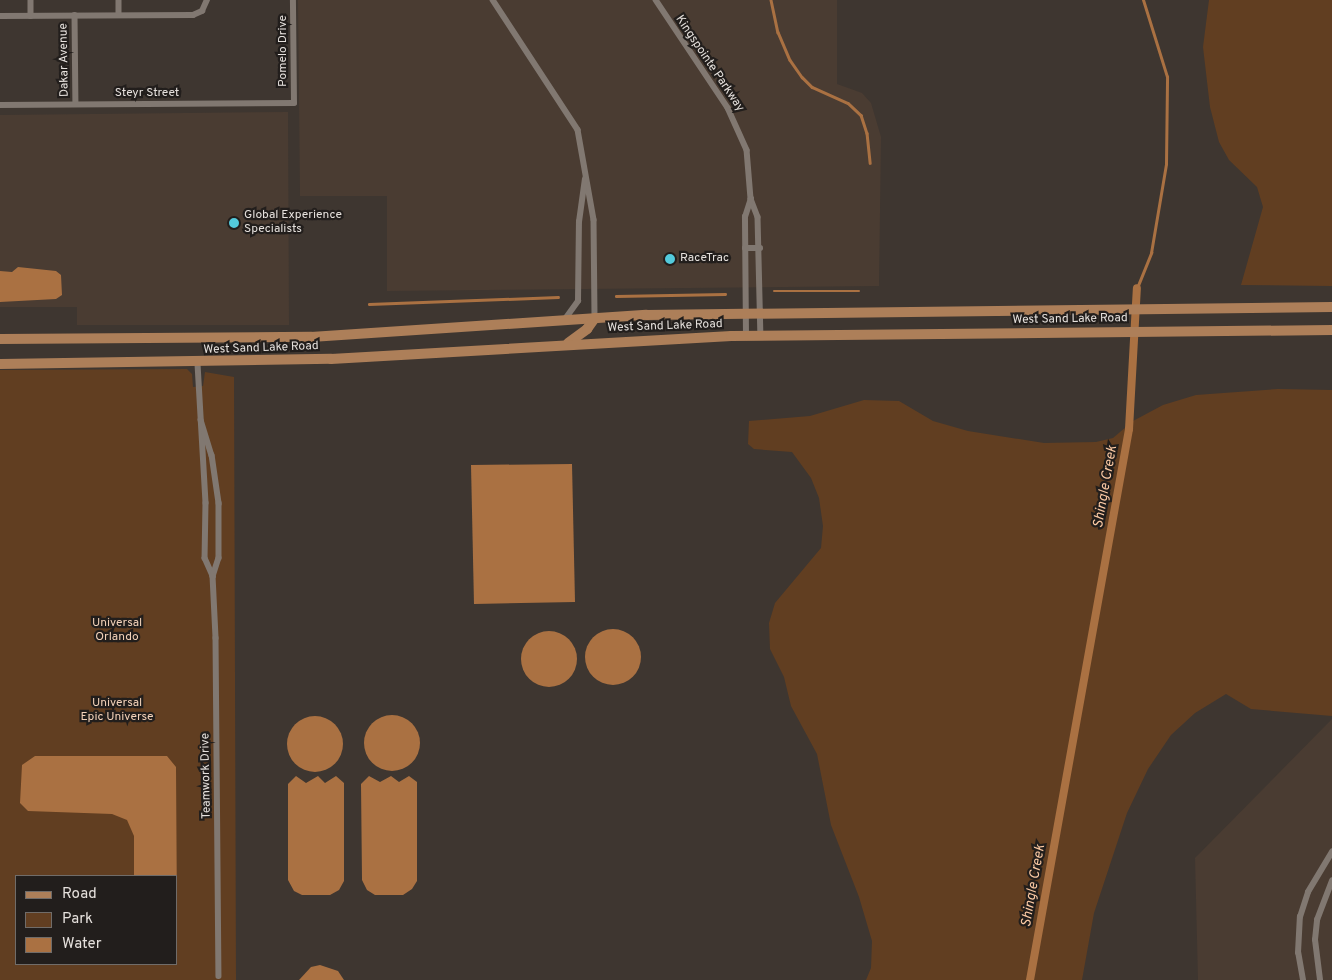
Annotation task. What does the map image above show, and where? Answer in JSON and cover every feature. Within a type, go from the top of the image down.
[{"type":"main road","name":"West Sand Lake Road","points":[[0,339],[311,337],[565,319],[745,314],[1168,311],[1332,307]]},
{"type":"main road","points":[[568,344],[583,334],[595,318]]},
{"type":"main road","name":"West Sand Lake Road","points":[[0,364],[198,364],[386,357],[568,344],[746,336],[1332,330]]},
{"type":"street","points":[[31,0],[31,16]]},
{"type":"street","points":[[119,0],[119,15]]},
{"type":"street","points":[[0,16],[193,15],[202,11],[208,0]]},
{"type":"street","name":"Pomelo Drive","points":[[293,0],[294,103]]},
{"type":"street","points":[[493,0],[578,130],[594,220],[595,318]]},
{"type":"street","name":"Kingspointe Parkway","points":[[656,0],[739,128],[747,150],[751,199],[758,217],[761,336]]},
{"type":"street","name":"Dakar Avenue","points":[[75,15],[76,104]]},
{"type":"street","name":"Steyr Street","points":[[0,105],[294,103]]},
{"type":"street","points":[[565,319],[578,301],[579,222],[586,175]]},
{"type":"street","name":"Kingspointe Parkway","points":[[746,336],[745,217],[751,199]]},
{"type":"street","points":[[745,248],[760,248]]},
{"type":"street","name":"Teamwork Drive","points":[[198,364],[205,558],[212,576],[216,638],[219,976]]},
{"type":"street","name":"Teamwork Drive","points":[[201,420],[217,477],[219,558],[212,576]]},
{"type":"street","points":[[1303,980],[1298,953],[1300,917],[1308,892],[1332,852]]},
{"type":"street","points":[[1320,980],[1315,940],[1317,920],[1332,881]]},
{"type":"shaded area","points":[[298,0],[837,0],[837,84],[862,93],[871,103],[881,137],[879,286],[387,291],[387,196],[300,196]]},
{"type":"shaded area","points":[[288,112],[289,325],[77,325],[77,307],[0,307],[0,115]]},
{"type":"shaded area","points":[[1332,719],[1332,980],[1198,980],[1195,858]]},
{"type":"green space","points":[[1209,0],[1332,0],[1332,286],[1241,285],[1263,207],[1257,187],[1229,160],[1219,142],[1210,107],[1203,47]]},
{"type":"green space","name":"Universal Orlando","points":[[187,369],[192,374],[193,387],[203,386],[205,372],[234,377],[236,980],[0,980],[0,370]]},
{"type":"green space","points":[[1278,389],[1332,390],[1332,716],[1251,709],[1226,694],[1195,713],[1171,735],[1148,769],[1127,813],[1094,913],[1082,980],[866,980],[871,968],[872,941],[859,897],[831,825],[817,754],[791,706],[784,677],[770,649],[769,623],[775,603],[821,548],[823,526],[819,498],[811,478],[792,452],[754,449],[748,444],[749,421],[810,416],[864,400],[899,401],[933,421],[968,431],[1044,443],[1096,442],[1113,438],[1133,421],[1163,405],[1196,395]]},
{"type":"water","points":[[18,267],[56,271],[61,275],[62,295],[56,299],[0,302],[0,271],[12,272]]},
{"type":"water","points":[[572,464],[575,602],[474,604],[471,465]]},
{"type":"water","points":[[613,629],[624,631],[633,637],[639,646],[641,657],[639,668],[633,677],[624,683],[613,685],[602,683],[593,677],[587,668],[585,657],[587,646],[593,637],[602,631]]},
{"type":"water","points":[[549,631],[560,633],[569,639],[575,648],[577,659],[575,670],[569,679],[560,685],[549,687],[538,685],[529,679],[523,670],[521,659],[523,648],[529,639],[538,633]]},
{"type":"water","points":[[392,715],[403,717],[412,723],[418,732],[420,743],[418,754],[412,763],[403,769],[392,771],[381,769],[372,763],[366,754],[364,743],[366,732],[372,723],[381,717]]},
{"type":"water","points":[[315,716],[326,718],[335,724],[341,733],[343,744],[341,755],[335,764],[326,770],[315,772],[304,770],[295,764],[289,755],[287,744],[289,733],[295,724],[304,718]]},
{"type":"water","points":[[35,756],[167,756],[176,767],[177,875],[134,875],[134,836],[127,820],[112,814],[28,811],[20,803],[22,765]]},
{"type":"water","points":[[296,776],[306,783],[318,776],[325,783],[336,776],[344,783],[344,881],[339,890],[330,895],[302,895],[294,891],[288,880],[288,784]]},
{"type":"water","points":[[369,776],[380,782],[391,776],[399,782],[409,776],[417,782],[417,881],[412,889],[403,895],[375,895],[367,890],[362,880],[361,784]]},
{"type":"water","points":[[320,965],[338,971],[344,980],[299,980],[311,967]]},
{"type":"waterway","points":[[771,0],[778,32],[790,60],[802,77],[812,87],[848,103],[861,115],[867,133],[870,163]]},
{"type":"waterway","name":"Shingle Creek","points":[[1137,288],[1151,253],[1166,164],[1167,77],[1143,0]]},
{"type":"waterway","name":"Shingle Creek","points":[[1030,980],[1129,429],[1137,288]]},
{"type":"waterway","points":[[774,291],[859,291]]},
{"type":"waterway","points":[[616,296],[725,294]]},
{"type":"waterway","points":[[369,304],[558,297]]},
{"type":"place","name":"Global Experience Specialists","points":[[234,223]]},
{"type":"place","name":"RaceTrac","points":[[670,259]]},
{"type":"park label","name":"Universal Epic Universe","points":[[117,711]]}]
